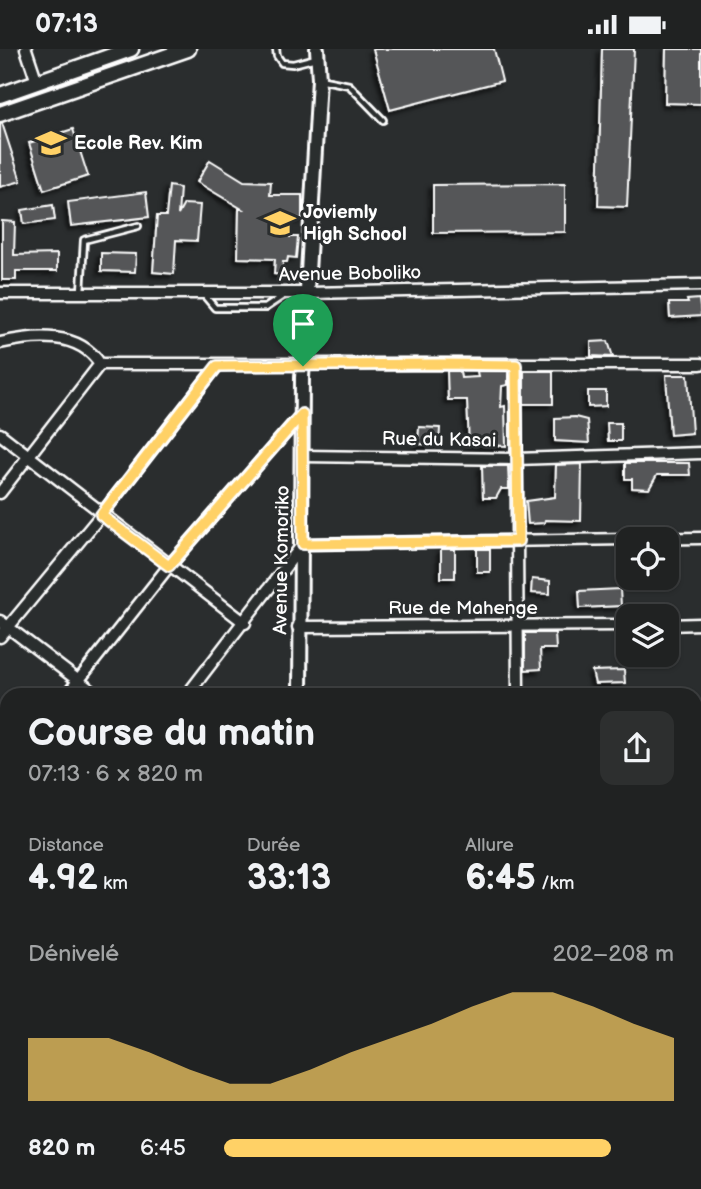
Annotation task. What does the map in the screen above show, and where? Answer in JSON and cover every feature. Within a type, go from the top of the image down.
[{"type":"main road","points":[[0,96],[131,49]]},
{"type":"main road","points":[[0,114],[188,49]]},
{"type":"street","points":[[26,49],[37,82]]},
{"type":"street","name":"Avenue Komoriko","points":[[300,688],[303,366],[318,79],[317,54]]},
{"type":"street","name":"Avenue Boboliko","points":[[0,293],[308,293],[701,285]]},
{"type":"street","points":[[0,343],[18,339],[73,340],[84,344],[100,364]]},
{"type":"street","points":[[100,364],[701,364]]},
{"type":"street","points":[[0,493],[100,364]]},
{"type":"street","points":[[516,365],[518,688]]},
{"type":"street","points":[[0,637],[4,624],[101,515],[217,366]]},
{"type":"street","points":[[74,688],[169,566],[302,414]]},
{"type":"street","points":[[0,434],[101,515],[245,623]]},
{"type":"street","name":"Rue du Kasai","points":[[303,456],[516,459],[701,453]]},
{"type":"street","points":[[679,538],[701,538]]},
{"type":"street","points":[[193,688],[303,544],[616,539]]},
{"type":"street","points":[[4,624],[88,688]]},
{"type":"street","points":[[679,625],[701,624]]},
{"type":"street","name":"Rue de Mahenge","points":[[299,627],[616,625]]},
{"type":"lane","points":[[276,49],[282,63],[293,64],[317,54]]},
{"type":"lane","points":[[318,79],[349,85],[383,120]]},
{"type":"lane","points":[[81,293],[84,240],[138,226]]},
{"type":"building","points":[[373,49],[494,49],[502,81],[390,110]]},
{"type":"building","points":[[602,49],[634,49],[627,207],[598,206]]},
{"type":"building","points":[[666,49],[701,49],[701,104],[665,103]]},
{"type":"building","points":[[2,123],[21,181],[0,187],[0,124]]},
{"type":"building","points":[[73,129],[88,176],[44,190],[29,143]]},
{"type":"building","points":[[210,160],[244,181],[271,182],[270,195],[302,195],[302,219],[291,218],[290,237],[298,237],[296,258],[288,257],[287,262],[283,262],[282,275],[274,274],[275,259],[238,258],[239,209],[242,209],[197,182]]},
{"type":"building","points":[[565,184],[565,232],[433,233],[433,185]]},
{"type":"building","points":[[169,186],[180,188],[178,215],[184,204],[200,205],[197,241],[176,240],[174,274],[153,272],[157,216],[166,216]]},
{"type":"building","points":[[146,192],[149,217],[71,226],[68,202]]},
{"type":"building","points":[[53,205],[55,220],[24,224],[22,210]]},
{"type":"building","points":[[2,221],[15,222],[14,255],[57,254],[57,271],[16,271],[16,280],[2,280]]},
{"type":"building","points":[[101,253],[136,254],[135,272],[101,271]]},
{"type":"building","points":[[699,299],[701,316],[670,318],[669,303],[688,303],[687,300]]},
{"type":"building","points":[[608,341],[613,357],[591,356],[591,342]]},
{"type":"building","points":[[447,371],[460,371],[461,378],[478,377],[477,371],[508,371],[508,385],[502,386],[501,407],[505,406],[506,446],[469,444],[467,400],[448,400]]},
{"type":"building","points":[[524,371],[553,371],[553,404],[524,404]]},
{"type":"building","points":[[666,375],[688,375],[692,433],[670,435]]},
{"type":"building","points":[[588,391],[606,391],[606,406],[588,407]]},
{"type":"building","points":[[575,417],[587,420],[589,443],[555,441],[555,418]]},
{"type":"building","points":[[607,423],[621,423],[621,441],[608,441]]},
{"type":"building","points":[[419,427],[440,428],[439,445],[418,444]]},
{"type":"building","points":[[625,463],[689,463],[690,475],[657,475],[649,489],[632,488],[632,479],[625,479]]},
{"type":"building","points":[[582,464],[581,521],[545,520],[544,523],[528,524],[526,501],[555,497],[556,465]]},
{"type":"building","points":[[482,466],[508,466],[509,489],[501,489],[496,498],[483,498]]},
{"type":"building","points":[[441,549],[455,549],[455,578],[441,578]]},
{"type":"building","points":[[477,549],[490,549],[490,572],[477,572]]},
{"type":"building","points":[[532,579],[550,581],[550,594],[531,593]]},
{"type":"building","points":[[620,590],[621,604],[580,608],[579,591]]},
{"type":"building","points":[[525,633],[555,633],[556,649],[540,649],[541,669],[525,670]]},
{"type":"building","points":[[624,670],[625,683],[595,684],[592,671]]},
{"type":"place","name":"Ecole Rev. Kim","points":[[51,143]]},
{"type":"place","name":"Joviemly High School","points":[[280,223]]},
{"type":"route","points":[[516,365],[518,541],[303,544],[302,414],[169,566],[101,515],[217,366],[303,366],[516,365]]}]
